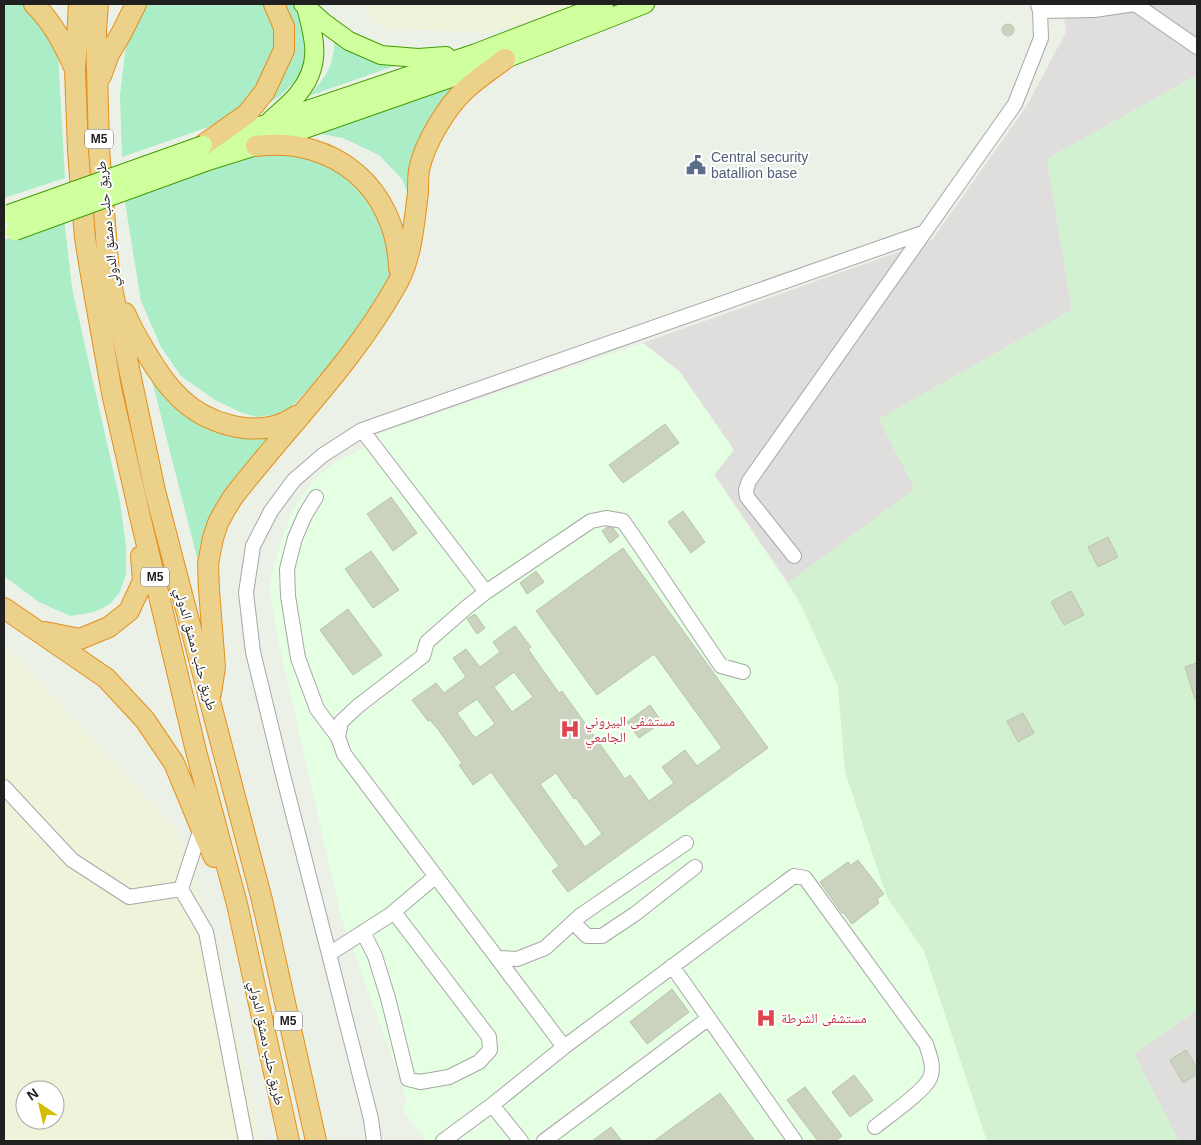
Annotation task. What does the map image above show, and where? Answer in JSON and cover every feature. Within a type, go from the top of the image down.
[{"type":"highway","points":[[34,4],[44,14],[62,42],[75,70]]},
{"type":"highway","name":"طريق حلب دمشق الدولي","points":[[79,4],[75,70],[81,180],[92,281],[112,393],[196,751],[237,904],[289,1141]]},
{"type":"highway","name":"طريق حلب دمشق الدولي","points":[[98,4],[96,30],[99,149],[109,274],[155,491],[262,900],[316,1141]]},
{"type":"highway","points":[[98,83],[109,54],[136,4]]},
{"type":"highway","points":[[204,154],[247,114],[265,91],[284,50],[284,27],[274,4]]},
{"type":"highway","points":[[210,702],[215,668],[208,564],[213,538],[225,510],[233,497],[332,379],[384,305],[398,282],[407,261],[416,211],[420,169],[433,134],[448,110],[466,89],[505,59]]},
{"type":"highway","points":[[256,146],[283,144],[303,147],[322,153],[346,165],[366,183],[382,204],[393,229],[398,255],[398,282]]},
{"type":"highway","points":[[109,274],[130,324],[159,374],[184,402],[199,413],[211,420],[224,424],[264,428],[276,426],[302,413]]},
{"type":"highway","points":[[36,630],[80,639],[109,627],[129,611],[143,581],[139,512]]},
{"type":"highway","points":[[4,608],[106,678],[145,720],[174,763],[201,828],[237,904]]},
{"type":"main road","points":[[10,233],[204,154],[265,125],[476,53],[604,4]]},
{"type":"main road","points":[[7,215],[204,154],[256,146],[505,59],[645,4]]},
{"type":"main road","points":[[265,125],[298,94],[311,73],[315,53],[313,31],[304,5]]},
{"type":"main road","points":[[304,5],[348,41],[381,55],[418,58],[476,53]]},
{"type":"street","points":[[794,556],[747,497],[746,490],[749,482],[1015,104],[1041,38],[1039,7],[1094,10],[1135,4],[1197,47]]},
{"type":"street","points":[[374,1141],[371,1119],[253,652],[246,594],[253,546],[271,512],[301,473],[323,455],[362,430],[925,232]]},
{"type":"street","points":[[362,430],[486,592]]},
{"type":"street","points":[[316,497],[305,515],[295,538],[287,568],[288,596],[298,658],[317,709],[338,737],[344,754],[564,1047]]},
{"type":"street","points":[[338,737],[341,722],[358,706],[423,656],[427,642],[467,607],[591,521],[606,518],[623,522],[721,666],[743,672]]},
{"type":"street","points":[[4,787],[72,860],[129,896],[181,889]]},
{"type":"street","points":[[201,828],[181,889],[206,932],[246,1141]]},
{"type":"street","points":[[498,958],[517,959],[545,948],[581,915],[686,843]]},
{"type":"street","points":[[572,922],[587,936],[602,936],[695,867]]},
{"type":"street","points":[[329,954],[394,912],[436,876]]},
{"type":"street","points":[[443,1141],[492,1105],[564,1047],[794,876],[805,878],[926,1044],[932,1061],[930,1078],[918,1093],[875,1127]]},
{"type":"street","points":[[363,932],[375,956],[388,998],[408,1079],[420,1082],[449,1077],[479,1062],[490,1050],[490,1037],[394,912]]},
{"type":"street","points":[[672,966],[795,1141]]},
{"type":"street","points":[[544,1141],[709,1018]]},
{"type":"street","points":[[492,1105],[521,1141]]},
{"type":"shaded area","points":[[361,4],[581,4],[518,25],[485,33],[382,28]]},
{"type":"shaded area","points":[[1062,4],[1197,4],[1197,75],[1047,159],[1072,310],[879,419],[915,489],[788,583],[714,474],[680,372],[643,343],[932,240],[1026,107],[1066,32]]},
{"type":"shaded area","points":[[1197,75],[1197,1010],[1134,1054],[1179,1141],[987,1141],[924,951],[887,897],[845,772],[838,686],[800,603],[788,583],[915,489],[879,419],[1072,310],[1047,159]]},
{"type":"shaded area","name":"مستشفى البيروني الجامعي","points":[[643,343],[680,372],[734,450],[714,475],[800,603],[838,686],[845,772],[887,897],[924,951],[987,1141],[426,1141],[404,1112],[406,1096],[341,917],[279,644],[269,584],[281,542],[292,512],[310,484],[335,462],[362,449],[379,434]]},
{"type":"shaded area","points":[[4,644],[177,831],[219,949],[260,1141],[4,1141]]},
{"type":"shaded area","points":[[1197,1010],[1197,1141],[1179,1141],[1134,1054]]},
{"type":"green space","points":[[4,4],[36,4],[58,54],[65,178],[4,198]]},
{"type":"green space","points":[[146,4],[266,4],[276,29],[277,48],[269,70],[242,108],[217,124],[122,157],[120,95],[127,36],[140,9]]},
{"type":"green space","points":[[286,4],[302,4],[316,44],[299,77],[280,96],[255,112],[293,49],[294,24]]},
{"type":"green space","points":[[336,24],[369,48],[417,58],[309,96],[330,67]]},
{"type":"green space","points":[[472,76],[445,105],[415,211],[402,179],[379,155],[343,138],[311,132]]},
{"type":"green space","points":[[257,150],[299,150],[382,193],[393,281],[337,356],[293,406],[274,415],[257,417],[242,413],[215,400],[181,376],[161,347],[141,301],[124,196]]},
{"type":"green space","points":[[64,218],[72,288],[120,501],[126,546],[126,574],[120,592],[110,604],[94,612],[70,616],[39,602],[4,576],[4,240]]},
{"type":"green space","points":[[146,357],[168,388],[255,433],[272,439],[230,490],[208,601]]},
{"type":"building","points":[[1010,24],[1013,25],[1013,35],[1006,36],[1003,35],[1002,28],[1003,25]]},
{"type":"building","points":[[665,424],[679,443],[623,483],[609,465]]},
{"type":"building","points":[[391,497],[417,533],[393,551],[367,514]]},
{"type":"building","points":[[683,511],[705,542],[691,553],[668,522]]},
{"type":"building","points":[[607,527],[613,528],[619,536],[610,543],[602,531]]},
{"type":"building","points":[[1108,537],[1118,557],[1098,567],[1088,547]]},
{"type":"building","points":[[623,548],[768,748],[568,892],[552,871],[559,866],[491,772],[473,785],[459,765],[462,763],[437,728],[430,720],[428,721],[412,700],[436,683],[444,693],[466,677],[453,658],[466,649],[480,667],[500,652],[493,642],[515,626],[531,647],[528,649],[559,693],[562,691],[625,779],[630,775],[649,801],[674,783],[662,767],[685,750],[697,766],[722,748],[654,654],[597,695],[536,611]],"holes":[[[514,672],[533,697],[512,712],[494,687]],[[477,699],[495,724],[475,738],[457,713]],[[556,773],[602,834],[585,847],[540,784]]]},
{"type":"building","points":[[371,551],[399,590],[373,608],[345,569]]},
{"type":"building","points":[[536,571],[544,582],[527,594],[520,583]]},
{"type":"building","points":[[1071,591],[1084,615],[1064,625],[1051,602]]},
{"type":"building","points":[[348,609],[382,655],[353,675],[320,630]]},
{"type":"building","points":[[475,614],[485,628],[477,634],[467,619]]},
{"type":"building","points":[[1197,663],[1197,699],[1195,699],[1185,667]]},
{"type":"building","points":[[650,705],[662,722],[639,738],[627,722]]},
{"type":"building","points":[[1023,713],[1034,733],[1018,742],[1007,721]]},
{"type":"building","points":[[858,860],[884,894],[877,899],[879,903],[852,924],[820,882],[848,862],[851,865]]},
{"type":"building","points":[[672,989],[689,1012],[647,1044],[630,1022]]},
{"type":"building","points":[[1186,1050],[1197,1068],[1197,1074],[1183,1083],[1170,1060]]},
{"type":"building","points":[[854,1075],[873,1100],[850,1117],[832,1092]]},
{"type":"building","points":[[805,1087],[842,1136],[835,1141],[818,1141],[787,1100]]},
{"type":"building","points":[[720,1093],[755,1141],[654,1141],[683,1120]]},
{"type":"building","points":[[611,1127],[622,1141],[592,1141]]},
{"type":"place","name":"Central security batallion base","points":[[696,165]]},
{"type":"place","name":"مستشفى البيروني الجامعي","points":[[570,729]]},
{"type":"place","name":"مستشفى الشرطة","points":[[766,1018]]}]
